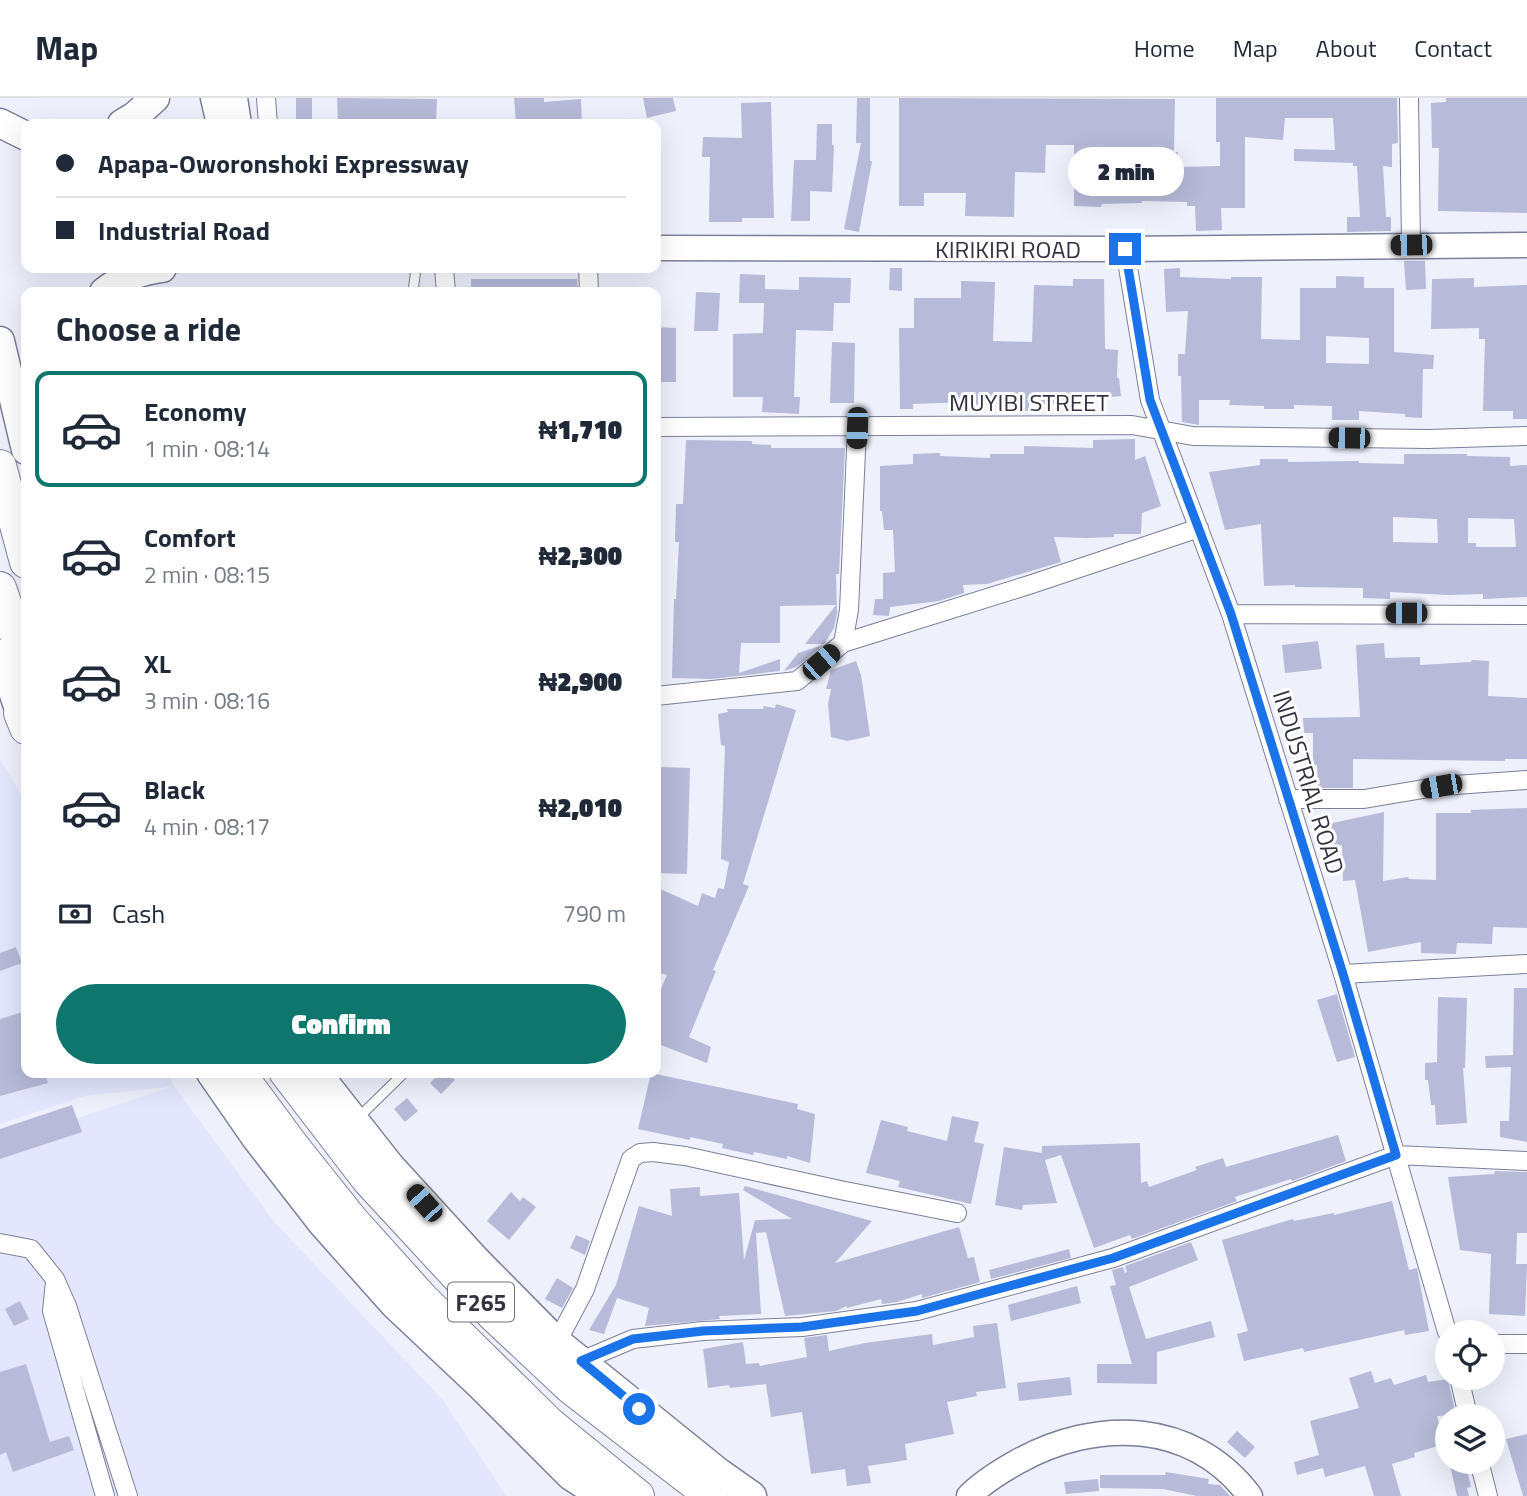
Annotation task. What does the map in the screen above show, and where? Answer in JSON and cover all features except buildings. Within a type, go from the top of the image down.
[{"type":"highway","points":[[0,466],[21,544]]},
{"type":"highway","points":[[0,588],[5,620],[21,654]]},
{"type":"highway","name":"F265","points":[[243,1078],[352,1220],[423,1299],[486,1377],[544,1433],[638,1496]]},
{"type":"highway","name":"F265","points":[[290,1078],[368,1180],[492,1314],[571,1388],[711,1496]]},
{"type":"highway","points":[[486,1377],[505,1404],[544,1433]]},
{"type":"main road","points":[[130,119],[155,98]]},
{"type":"main road","points":[[213,98],[218,119]]},
{"type":"main road","points":[[235,98],[238,119]]},
{"type":"main road","points":[[0,123],[21,134]]},
{"type":"main road","name":"KIRIKIRI ROAD","points":[[661,248],[1125,249],[1527,245]]},
{"type":"main road","points":[[111,287],[139,273]]},
{"type":"main road","points":[[0,341],[21,429]]},
{"type":"main road","points":[[0,654],[21,714]]},
{"type":"main road","points":[[214,1078],[256,1139],[321,1223],[394,1304],[486,1377]]},
{"type":"main road","points":[[321,1078],[390,1166],[556,1342],[718,1472],[752,1496]]},
{"type":"main road","points":[[969,1496],[1002,1471],[1041,1449],[1087,1435],[1130,1431],[1173,1439],[1214,1460],[1241,1483],[1250,1496]]},
{"type":"main road","points":[[544,1433],[579,1486],[602,1496]]},
{"type":"street","points":[[266,98],[268,119]]},
{"type":"street","points":[[1409,98],[1411,245]]},
{"type":"street","name":"INDUSTRIAL ROAD","points":[[1125,249],[1150,400],[1231,614],[1343,974],[1444,1320]]},
{"type":"street","name":"MUYIBI STREET","points":[[661,427],[1132,425],[1193,436],[1428,439],[1527,436]]},
{"type":"street","points":[[844,643],[850,584],[857,428]]},
{"type":"street","points":[[661,695],[797,681],[844,643],[1199,528]]},
{"type":"street","points":[[1231,614],[1527,615]]},
{"type":"street","points":[[1288,799],[1364,799],[1441,786],[1527,780]]},
{"type":"street","points":[[1343,974],[1527,964]]},
{"type":"street","points":[[556,1342],[585,1289],[631,1159],[640,1153],[685,1156],[840,1191],[957,1213]]},
{"type":"street","points":[[581,1361],[633,1339],[703,1331],[802,1327],[917,1311],[1113,1258],[1396,1155],[1527,1161]]},
{"type":"street","points":[[0,1243],[31,1249],[55,1279],[67,1306],[128,1496]]},
{"type":"street","points":[[55,1279],[52,1311],[105,1496]]},
{"type":"street","points":[[1505,1344],[1527,1344]]},
{"type":"street","points":[[1482,1474],[1488,1496]]},
{"type":"lane","points":[[354,1122],[399,1078]]},
{"type":"shaded area","points":[[0,759],[21,795],[21,1078],[170,1078],[275,1223],[443,1400],[506,1496],[0,1496],[0,1144],[170,1087],[85,1096],[0,1124]]},
{"type":"route","points":[[639,1409],[581,1361],[633,1339],[703,1331],[802,1327],[917,1311],[1113,1258],[1396,1155],[1343,974],[1231,614],[1150,400],[1125,249]]}]
